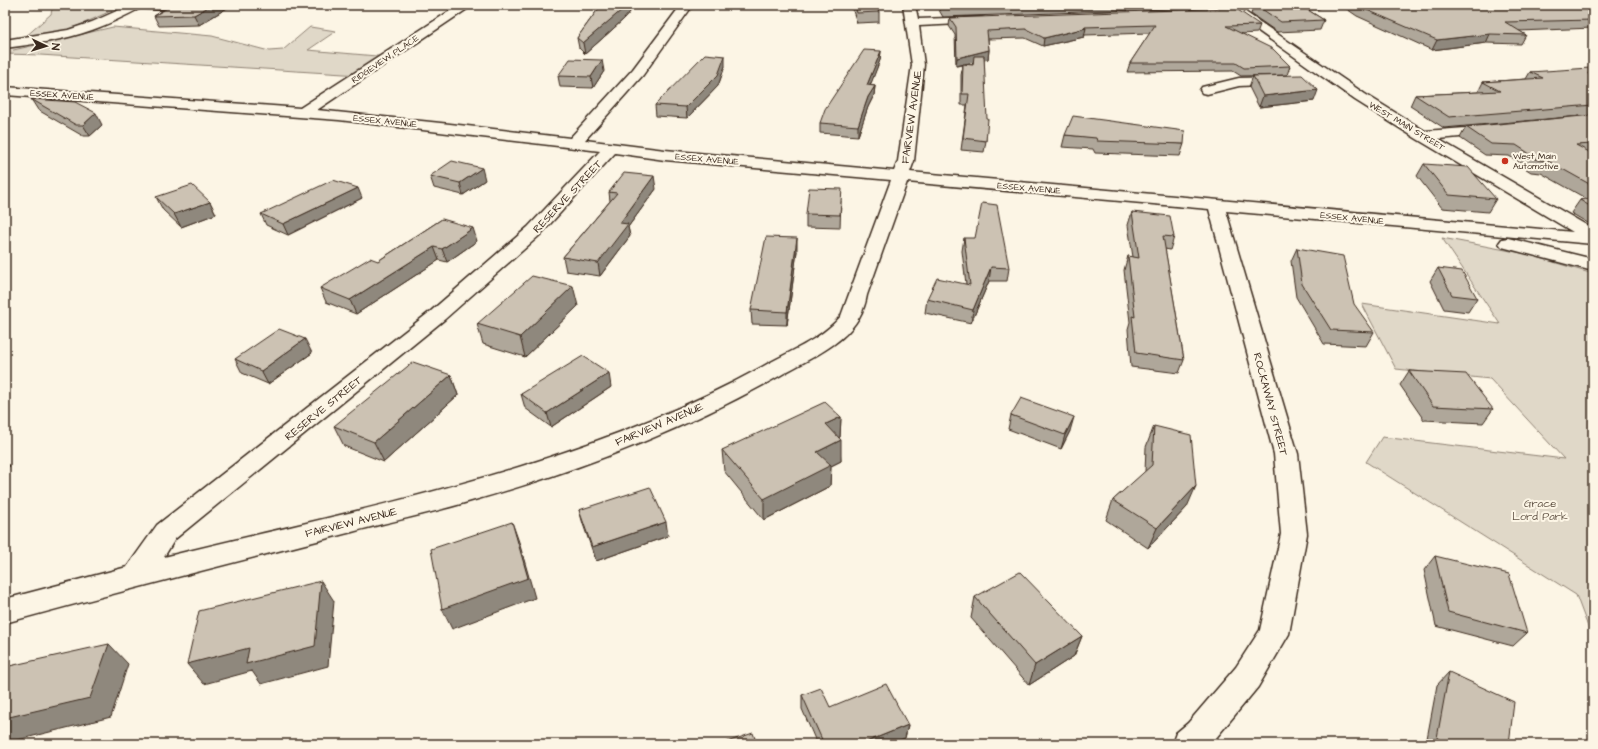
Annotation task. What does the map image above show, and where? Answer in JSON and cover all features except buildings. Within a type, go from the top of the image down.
[{"type":"street","points":[[5,44],[41,40],[72,33],[138,5],[221,5]]},
{"type":"street","name":"RIDGEVIEW PLACE","points":[[302,113],[467,5]]},
{"type":"street","points":[[573,144],[638,72],[688,5]]},
{"type":"street","points":[[1215,12],[1232,8],[1258,9],[1318,5]]},
{"type":"street","name":"WEST MAIN STREET","points":[[1232,8],[1333,79],[1422,136],[1593,238]]},
{"type":"street","points":[[911,14],[990,20]]},
{"type":"street","name":"FAIRVIEW AVENUE","points":[[136,576],[472,491],[536,471],[647,430],[722,397],[770,372],[841,329],[854,313],[857,305],[857,295],[906,161],[918,65],[911,14]]},
{"type":"street","points":[[1310,80],[1333,79]]},
{"type":"street","points":[[1207,90],[1239,82],[1294,81]]},
{"type":"street","name":"ESSEX AVENUE","points":[[5,91],[302,113],[450,128],[665,155],[1216,204],[1408,223],[1593,238]]},
{"type":"street","points":[[1422,136],[1506,129]]},
{"type":"street","name":"RESERVE STREET","points":[[136,576],[166,532],[438,315],[534,231],[612,148]]},
{"type":"street","name":"ROCKAWAY STREET","points":[[1188,744],[1199,734],[1247,677],[1274,634],[1294,534],[1286,454],[1216,204]]},
{"type":"street","name":"ESSEX AVENUE","points":[[1408,223],[1483,237],[1593,265]]},
{"type":"street","points":[[5,611],[136,576]]},
{"type":"green space","points":[[53,5],[124,5],[69,30],[43,36],[24,38],[51,14]]},
{"type":"green space","points":[[113,27],[212,36],[269,51],[283,50],[310,27],[336,31],[308,50],[388,57],[360,75],[5,54],[5,52]]},
{"type":"green space","name":"Grace Lord Park","points":[[1442,238],[1527,254],[1593,274],[1593,640],[1576,595],[1366,462],[1382,437],[1564,459],[1490,379],[1396,369],[1362,304],[1500,324]]},
{"type":"place","name":"West Main Automotive","points":[[1505,161]]}]
